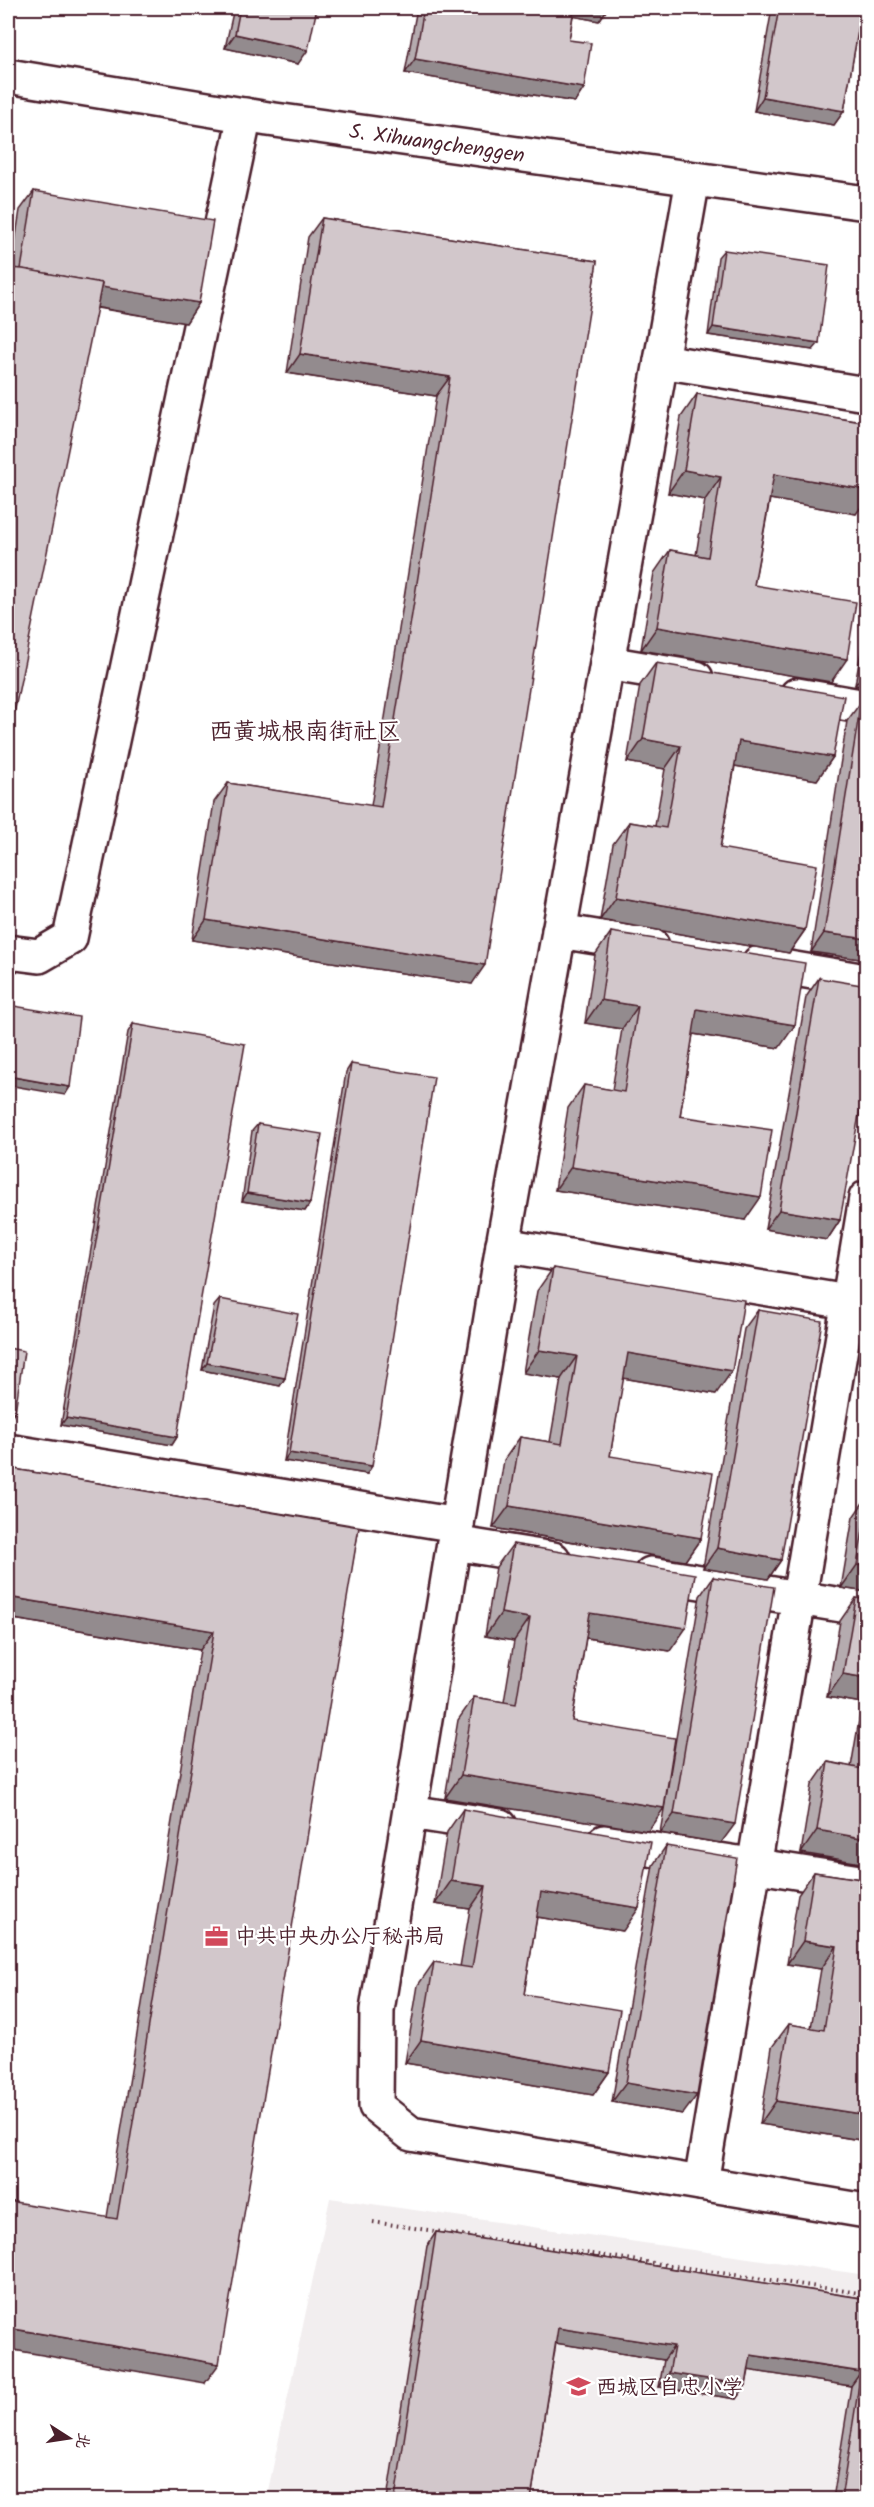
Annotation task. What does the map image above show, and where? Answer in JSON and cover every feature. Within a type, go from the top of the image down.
[{"type":"street","name":"S. Xihuangchenggen","points":[[8,76],[245,115],[867,203]]},
{"type":"street","points":[[8,952],[39,956],[70,938],[245,115]]},
{"type":"street","points":[[693,179],[503,1245],[455,1534],[377,2010],[376,2106],[411,2134],[867,2211]]},
{"type":"street","points":[[661,361],[867,394]]},
{"type":"street","points":[[607,663],[725,683]]},
{"type":"street","points":[[772,691],[867,707]]},
{"type":"street","points":[[559,931],[677,950]]},
{"type":"street","points":[[724,958],[867,981]]},
{"type":"street","points":[[701,2183],[798,1598],[857,1303],[867,1198]]},
{"type":"street","points":[[503,1245],[857,1303]]},
{"type":"street","points":[[8,1451],[455,1534],[580,1563]]},
{"type":"street","points":[[626,1570],[867,1609]]},
{"type":"street","points":[[410,1812],[524,1830]]},
{"type":"street","points":[[570,1837],[867,1883]]},
{"type":"path","points":[[373,2222],[867,2294]]},
{"type":"shaded area","name":"西城区自忠小学","points":[[330,2198],[866,2275],[866,2499],[266,2500]]},
{"type":"building","points":[[240,8],[317,8],[308,50],[235,34]]},
{"type":"building","points":[[424,8],[574,8],[569,40],[591,43],[584,88],[415,59]]},
{"type":"building","points":[[779,8],[862,8],[844,111],[763,97]]},
{"type":"building","points":[[34,191],[213,221],[199,303],[101,287],[102,283],[21,269]]},
{"type":"building","points":[[322,218],[597,261],[485,965],[206,920],[228,783],[381,807],[450,377],[300,354]]},
{"type":"building","points":[[724,250],[829,265],[819,343],[713,327]]},
{"type":"building","points":[[8,268],[102,283],[8,743]]},
{"type":"building","points":[[697,394],[867,423],[867,490],[774,474],[754,585],[856,602],[847,659],[657,627],[670,550],[708,557],[721,477],[684,470]]},
{"type":"building","points":[[656,663],[844,696],[833,757],[739,741],[720,848],[817,865],[805,930],[616,897],[629,822],[666,828],[681,746],[643,739]]},
{"type":"building","points":[[861,702],[867,703],[867,939],[824,933]]},
{"type":"building","points":[[611,932],[805,963],[795,1025],[697,1009],[680,1116],[772,1130],[761,1197],[571,1167],[584,1085],[624,1092],[638,1006],[601,1000]]},
{"type":"building","points":[[819,978],[867,986],[867,1071],[840,1220],[779,1210]]},
{"type":"building","points":[[8,1005],[79,1017],[70,1087],[8,1076]]},
{"type":"building","points":[[133,1024],[245,1044],[177,1437],[66,1418]]},
{"type":"building","points":[[351,1064],[434,1077],[372,1466],[289,1453]]},
{"type":"building","points":[[258,1124],[322,1134],[310,1203],[247,1193]]},
{"type":"building","points":[[553,1268],[744,1300],[732,1371],[628,1353],[610,1456],[713,1473],[701,1538],[509,1506],[520,1437],[562,1444],[577,1356],[539,1350]]},
{"type":"building","points":[[220,1299],[298,1314],[285,1378],[207,1363]]},
{"type":"building","points":[[758,1310],[822,1321],[781,1560],[717,1548]]},
{"type":"building","points":[[8,1348],[24,1351],[15,1412],[8,1411]]},
{"type":"building","name":"中共中央办公厅秘书局","points":[[8,1468],[359,1527],[219,2364],[8,2328],[8,2201],[117,2219],[214,1631],[8,1597]]},
{"type":"building","points":[[867,1508],[867,1566],[857,1565]]},
{"type":"building","points":[[513,1544],[695,1574],[686,1628],[590,1613],[572,1721],[675,1738],[664,1808],[461,1775],[474,1697],[516,1704],[530,1618],[501,1613]]},
{"type":"building","points":[[713,1577],[774,1587],[735,1824],[674,1814]]},
{"type":"building","points":[[856,1598],[867,1600],[867,1678],[843,1674]]},
{"type":"building","points":[[867,1748],[867,1839],[817,1830],[828,1762],[863,1769]]},
{"type":"building","points":[[463,1809],[651,1842],[639,1908],[541,1892],[524,1994],[620,2010],[609,2072],[421,2040],[434,1962],[472,1968],[486,1886],[451,1881]]},
{"type":"building","points":[[666,1846],[737,1858],[697,2095],[626,2083]]},
{"type":"building","points":[[814,1872],[867,1880],[867,2115],[776,2101],[789,2024],[824,2030],[837,1946],[803,1941]]},
{"type":"building","points":[[436,2232],[867,2299],[867,2499],[841,2499],[861,2372],[751,2355],[746,2385],[669,2373],[674,2346],[558,2328],[531,2499],[395,2499]]},
{"type":"place","name":"中共中央办公厅秘书局","points":[[217,1936]]},
{"type":"place","name":"西城区自忠小学","points":[[578,2387]]},
{"type":"district","name":"西黄城根南街社区","points":[[305,731]]}]
